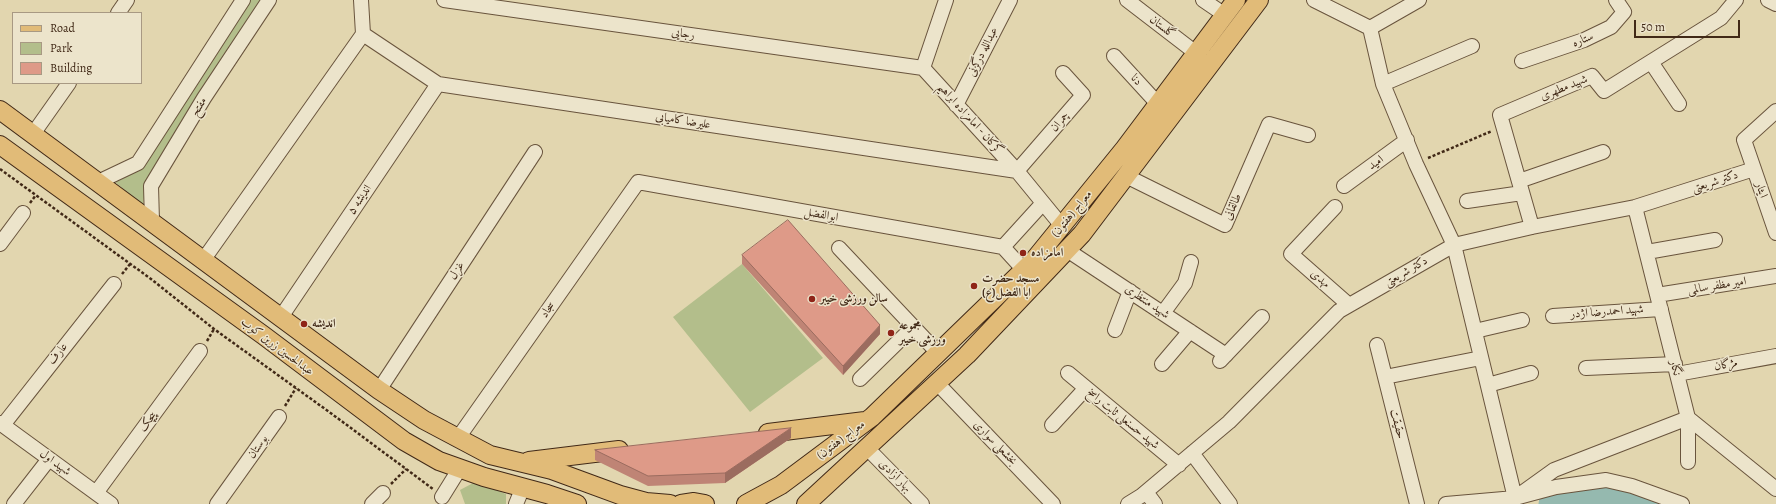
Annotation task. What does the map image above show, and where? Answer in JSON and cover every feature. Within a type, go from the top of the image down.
[{"type":"main road","name":"معراج (هفتون)","points":[[756,502],[782,485],[866,421],[1034,260],[1125,148],[1236,0]]},
{"type":"main road","name":"معراج (هفتون)","points":[[806,504],[967,355],[1068,250],[1082,234],[1259,0]]},
{"type":"main road","points":[[1225,15],[1239,26]]},
{"type":"main road","points":[[0,110],[204,259],[379,390],[424,420],[490,455],[552,470],[623,499],[670,504]]},
{"type":"main road","name":"عبدالحسین زرین کوب","points":[[0,145],[263,336],[404,441],[439,461],[577,504]]},
{"type":"main road","points":[[755,434],[866,421]]},
{"type":"main road","points":[[517,462],[636,448]]},
{"type":"main road","points":[[681,504],[694,502],[705,504]]},
{"type":"street","points":[[119,12],[127,0]]},
{"type":"street","name":"مفتح","points":[[98,182],[138,163],[243,0]]},
{"type":"street","name":"مفتح","points":[[152,221],[151,186],[204,98],[269,0]]},
{"type":"street","points":[[204,259],[363,34],[361,0]]},
{"type":"street","name":"رجایی","points":[[444,0],[923,68]]},
{"type":"street","points":[[923,68],[946,0]]},
{"type":"street","name":"عبدالله درگزنی","points":[[956,105],[1010,0]]},
{"type":"street","name":"گلستان","points":[[1127,0],[1196,53]]},
{"type":"street","points":[[1203,0],[1225,15]]},
{"type":"street","points":[[1314,0],[1370,28]]},
{"type":"street","points":[[1370,28],[1419,0]]},
{"type":"street","name":"ستاره","points":[[1522,61],[1584,40],[1611,27],[1624,12],[1616,0]]},
{"type":"street","name":"شهید مطهری","points":[[1503,126],[1500,115],[1592,76],[1604,91],[1721,18],[1736,0]]},
{"type":"street","points":[[1768,0],[1776,4]]},
{"type":"street","points":[[1370,28],[1383,84],[1416,164],[1454,245],[1514,498]]},
{"type":"street","name":"علیرضا کامیابی","points":[[363,34],[438,84],[1017,171]]},
{"type":"street","points":[[1383,84],[1472,46]]},
{"type":"street","name":"دنا","points":[[1114,56],[1158,104]]},
{"type":"street","points":[[1651,62],[1679,104]]},
{"type":"street","name":"گرکان - امامزاده ابراهیم","points":[[923,68],[1017,171],[1062,226]]},
{"type":"street","name":"چمران","points":[[1017,171],[1083,95],[1063,73]]},
{"type":"street","points":[[33,134],[68,84]]},
{"type":"street","name":"اندیشه ۵","points":[[281,317],[438,84]]},
{"type":"street","name":"ایثار","points":[[1776,111],[1744,140],[1776,233]]},
{"type":"street","name":"طالقانی","points":[[1126,176],[1225,225],[1269,124],[1308,135]]},
{"type":"street","points":[[1503,126],[1532,227]]},
{"type":"street","name":"امید","points":[[1344,186],[1407,140]]},
{"type":"street","name":"غزل","points":[[379,390],[535,152]]},
{"type":"street","points":[[1467,201],[1521,187],[1603,152]]},
{"type":"street","name":"دکتر شریعتی","points":[[1128,504],[1146,492],[1229,422],[1339,310],[1454,245],[1532,227],[1635,207],[1754,169]]},
{"type":"street","name":"ابوالفضل","points":[[638,182],[1003,247]]},
{"type":"street","name":"سجاد","points":[[458,438],[638,182]]},
{"type":"street","points":[[1024,270],[1003,247],[1043,203]]},
{"type":"street","name":"مهدی","points":[[1335,207],[1291,254],[1349,304]]},
{"type":"street","name":"نگار","points":[[1635,207],[1688,418],[1688,462]]},
{"type":"street","points":[[0,244],[23,213]]},
{"type":"street","points":[[1647,252],[1715,240]]},
{"type":"street","points":[[840,248],[938,353]]},
{"type":"street","name":"شهید منتظری","points":[[1068,250],[1190,331],[1223,358],[1262,317]]},
{"type":"street","points":[[1163,313],[1185,283],[1192,262]]},
{"type":"street","name":"امیر مظفر سالمی","points":[[1657,295],[1776,276]]},
{"type":"street","name":"عارف","points":[[1,424],[114,284]]},
{"type":"street","points":[[1115,330],[1130,291]]},
{"type":"street","name":"شهید احمدرضا اژدر","points":[[1553,316],[1661,308]]},
{"type":"street","points":[[1475,331],[1522,320]]},
{"type":"street","points":[[1162,364],[1190,331]]},
{"type":"street","points":[[860,379],[908,332]]},
{"type":"street","name":"حقیقت","points":[[1377,345],[1417,504]]},
{"type":"street","name":"پیچک","points":[[96,493],[200,351]]},
{"type":"street","name":"مژگان","points":[[1586,368],[1676,369],[1776,356]]},
{"type":"street","points":[[1385,377],[1481,358]]},
{"type":"street","points":[[1488,385],[1531,373]]},
{"type":"street","name":"شهید حسنعلی ثابت راسخ","points":[[1068,374],[1179,465]]},
{"type":"street","name":"بخشعلی سواری","points":[[938,383],[1053,504]]},
{"type":"street","points":[[1052,425],[1086,388]]},
{"type":"street","name":"بوستان","points":[[217,504],[279,417]]},
{"type":"street","points":[[1514,498],[1554,470],[1688,418],[1774,485]]},
{"type":"street","name":"شهید اول","points":[[1,424],[111,504]]},
{"type":"street","name":"بهار آزادی","points":[[867,448],[919,503]]},
{"type":"street","points":[[1192,453],[1230,504]]},
{"type":"street","points":[[14,504],[50,459]]},
{"type":"street","points":[[442,496],[460,468]]},
{"type":"street","points":[[1446,504],[1514,498],[1556,487],[1606,480],[1632,486],[1682,504]]},
{"type":"street","points":[[516,504],[522,487]]},
{"type":"street","points":[[1146,492],[1155,504]]},
{"type":"street","points":[[372,504],[383,493]]},
{"type":"path","points":[[1416,164],[1503,126]]},
{"type":"path","points":[[0,168],[150,279],[214,329],[442,496]]},
{"type":"path","points":[[279,417],[296,388]]},
{"type":"path","points":[[383,493],[406,469]]},
{"type":"green space","points":[[249,0],[264,0],[146,181],[143,206],[114,181],[140,168]]},
{"type":"green space","points":[[742,264],[823,358],[750,412],[673,317]]},
{"type":"green space","points":[[475,482],[506,494],[506,504],[465,504],[460,490]]},
{"type":"building","name":"سالن ورزشی خیبر","points":[[788,220],[880,325],[843,366],[742,255]]},
{"type":"building","points":[[791,428],[725,473],[648,476],[595,450]]},
{"type":"waterway","points":[[1551,504],[1587,498],[1643,502],[1649,504]]},
{"type":"place","name":"امامزاده","points":[[1023,253]]},
{"type":"place","name":"مسجد حضرت ابا الفضل(ع)","points":[[974,286]]},
{"type":"place","name":"سالن ورزشی خیبر","points":[[812,299]]},
{"type":"place","name":"اندیشه","points":[[304,324]]},
{"type":"place","name":"مجموعه ورزشی خیبر","points":[[891,333]]}]
